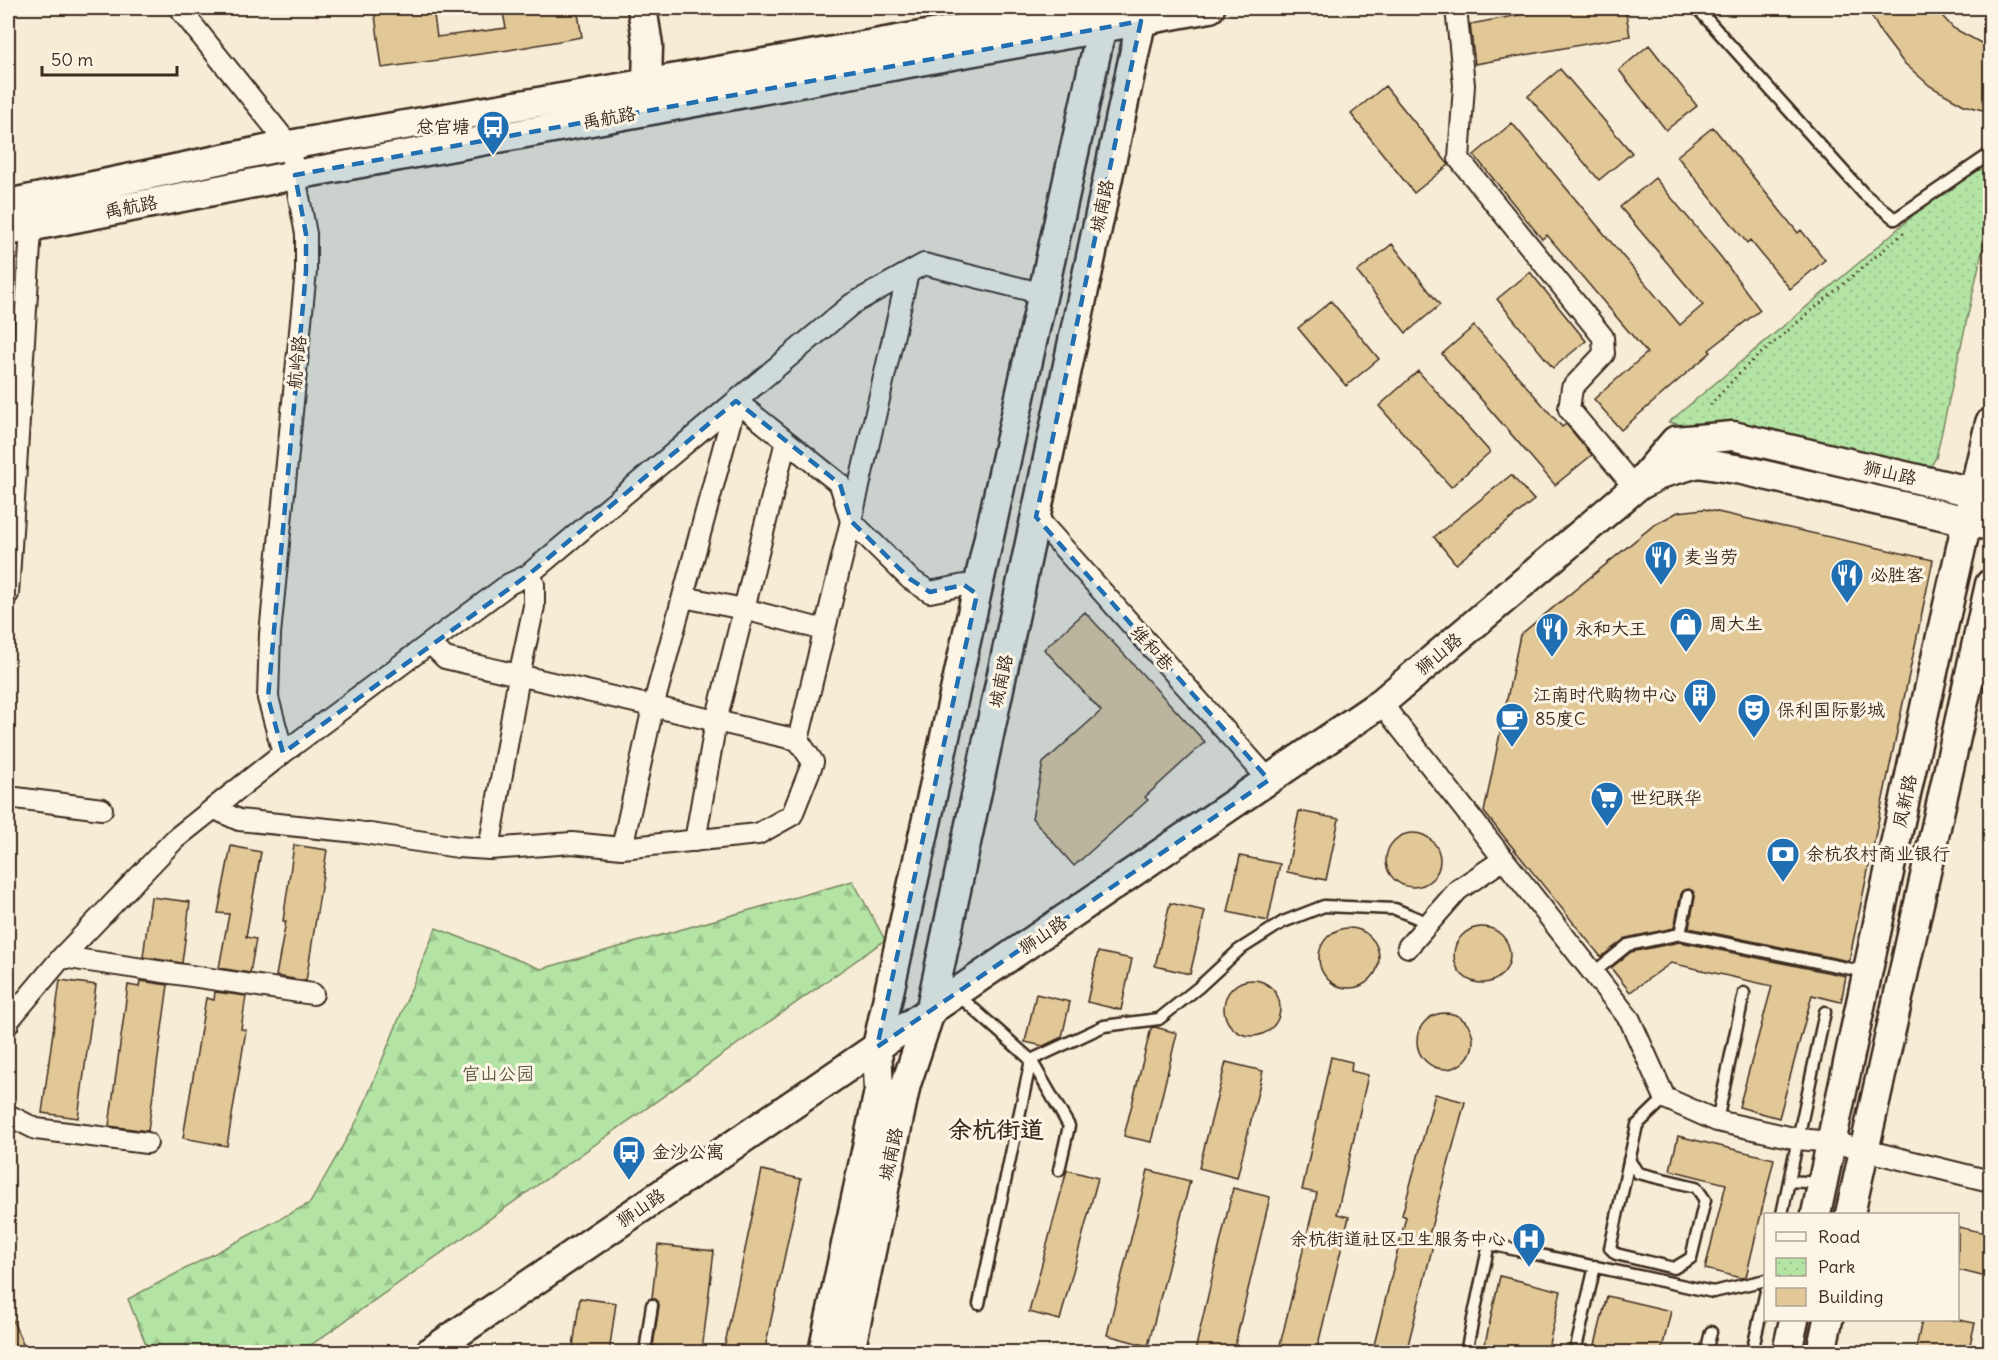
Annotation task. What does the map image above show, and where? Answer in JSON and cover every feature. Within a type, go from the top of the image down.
[{"type":"main road","points":[[642,8],[648,45],[648,84]]},
{"type":"main road","name":"禹航路","points":[[20,215],[289,146],[1083,8]]},
{"type":"main road","name":"禹航路","points":[[20,215],[295,175],[1104,18],[1210,8]]},
{"type":"main road","name":"城南路","points":[[850,1353],[906,1084],[930,1012],[1142,14]]},
{"type":"main road","name":"城南路","points":[[823,1353],[879,1091],[877,1047],[1041,293],[1104,18]]},
{"type":"main road","name":"凤新路","points":[[1816,1213],[1867,972],[1979,524],[1990,423]]},
{"type":"main road","name":"狮山路","points":[[430,1353],[1381,703],[1635,488],[1674,441],[1732,436],[1982,494]]},
{"type":"main road","name":"狮山路","points":[[1635,488],[1663,473],[1698,463],[1742,470],[1979,524]]},
{"type":"main road","name":"凤新路","points":[[1850,1213],[1990,584]]},
{"type":"main road","points":[[1787,1353],[1794,1321]]},
{"type":"main road","points":[[1821,1353],[1828,1321]]},
{"type":"street","name":"航岭路","points":[[179,8],[289,146],[306,234],[306,271],[270,634],[268,698],[283,753]]},
{"type":"street","points":[[1456,8],[1464,85],[1459,159],[1603,337],[1604,354],[1572,388],[1569,409],[1635,488]]},
{"type":"street","points":[[8,594],[20,215]]},
{"type":"street","points":[[8,1024],[62,957],[175,839],[283,753],[509,584],[528,574],[852,304],[924,264],[1041,293]]},
{"type":"street","points":[[798,740],[908,273]]},
{"type":"street","points":[[736,400],[840,484],[851,521],[910,579],[930,592],[964,585],[977,594]]},
{"type":"street","points":[[622,848],[653,707],[736,400]]},
{"type":"street","points":[[695,841],[716,721],[786,441]]},
{"type":"street","name":"维和巷","points":[[1036,517],[1269,780]]},
{"type":"street","points":[[489,849],[519,676],[534,606],[534,584],[528,574]]},
{"type":"street","points":[[683,597],[744,609],[824,630]]},
{"type":"street","points":[[214,809],[239,820],[357,832],[458,847],[489,849],[572,843],[622,848],[758,834],[792,815],[813,762],[798,740],[445,658],[431,644]]},
{"type":"street","points":[[1381,703],[1630,1020],[1665,1098],[1717,1120],[1798,1139],[1832,1142],[1990,1181]]},
{"type":"street","points":[[8,797],[102,809]]},
{"type":"street","points":[[1408,947],[1458,890],[1504,859]]},
{"type":"street","points":[[62,957],[313,994]]},
{"type":"street","points":[[8,1115],[36,1129],[147,1143]]},
{"type":"lane","points":[[1697,8],[1864,194],[1895,219],[1990,154]]},
{"type":"lane","points":[[1680,934],[1688,896]]},
{"type":"lane","points":[[1031,1060],[1104,1026],[1159,1019],[1199,987],[1239,950],[1283,922],[1324,906],[1395,909],[1429,923]]},
{"type":"lane","points":[[1593,973],[1628,945],[1680,934],[1867,972]]},
{"type":"lane","points":[[1717,1120],[1744,993]]},
{"type":"lane","points":[[957,994],[1031,1060],[1069,1126],[1059,1170]]},
{"type":"lane","points":[[1782,1213],[1825,1012]]},
{"type":"lane","points":[[979,1304],[1031,1060]]},
{"type":"lane","points":[[1629,1160],[1638,1173],[1696,1187],[1705,1200],[1691,1258],[1674,1268],[1616,1254],[1610,1248],[1629,1160],[1637,1125],[1665,1098]]},
{"type":"lane","points":[[1789,1181],[1823,1184]]},
{"type":"lane","points":[[1466,1353],[1489,1244],[1713,1292],[1764,1280]]},
{"type":"lane","points":[[1575,1353],[1594,1266]]},
{"type":"lane","points":[[1752,1353],[1764,1300]]},
{"type":"lane","points":[[645,1353],[652,1305]]},
{"type":"lane","points":[[1706,1353],[1712,1332]]},
{"type":"path","points":[[1710,405],[1745,368],[1875,256]]},
{"type":"highlighted area","points":[[1141,21],[1036,517],[1269,780],[877,1047],[977,594],[964,585],[930,592],[910,579],[851,521],[840,484],[736,401],[528,575],[283,753],[268,698],[306,271],[306,234],[295,175]]},
{"type":"green space","points":[[1990,148],[1990,216],[1936,458],[1923,478],[1899,475],[1669,422],[1861,261]]},
{"type":"green space","name":"官山公园","points":[[853,881],[885,940],[301,1352],[149,1352],[128,1299],[310,1203],[359,1117],[436,928],[541,969]]},
{"type":"building","points":[[374,8],[433,8],[437,37],[506,28],[502,8],[577,8],[582,37],[382,68]]},
{"type":"building","points":[[1558,8],[1625,8],[1630,36],[1475,64],[1470,24]]},
{"type":"building","points":[[1867,8],[1935,8],[1953,28],[1990,46],[1990,112],[1964,105],[1930,86],[1903,62],[1881,33]]},
{"type":"building","points":[[1649,45],[1697,106],[1666,130],[1619,70]]},
{"type":"building","points":[[1560,69],[1632,153],[1599,180],[1528,96]]},
{"type":"building","points":[[1385,86],[1449,165],[1414,193],[1351,114]]},
{"type":"building","points":[[1512,123],[1680,325],[1703,305],[1620,207],[1655,178],[1721,257],[1760,310],[1709,350],[1711,352],[1621,430],[1594,399],[1647,353],[1547,235],[1542,239],[1474,155]]},
{"type":"building","points":[[1713,127],[1798,233],[1801,230],[1825,260],[1790,289],[1750,240],[1747,243],[1677,156]]},
{"type":"building","points":[[1392,244],[1440,305],[1406,333],[1357,272]]},
{"type":"building","points":[[1530,272],[1586,341],[1553,368],[1497,299]]},
{"type":"building","points":[[1331,301],[1379,359],[1346,386],[1298,328]]},
{"type":"building","points":[[1474,326],[1562,427],[1566,424],[1592,455],[1555,485],[1442,354]]},
{"type":"building","points":[[1418,371],[1490,452],[1451,487],[1379,406]]},
{"type":"building","points":[[1511,475],[1534,500],[1456,564],[1434,537]]},
{"type":"building","name":"江南时代购物中心","points":[[1704,509],[1933,560],[1849,961],[1689,928],[1695,897],[1693,891],[1689,889],[1681,894],[1674,928],[1626,938],[1601,957],[1484,812],[1520,635],[1654,525],[1678,512]]},
{"type":"building","points":[[1085,612],[1205,742],[1145,797],[1148,800],[1074,866],[1032,818],[1043,763],[1101,711],[1044,649]]},
{"type":"building","points":[[1299,811],[1339,819],[1326,880],[1287,872]]},
{"type":"building","points":[[1413,833],[1423,835],[1432,841],[1438,850],[1440,860],[1438,870],[1432,879],[1423,885],[1413,887],[1403,885],[1394,879],[1388,870],[1386,860],[1388,850],[1394,841],[1403,835]]},
{"type":"building","points":[[294,845],[327,850],[306,981],[276,976],[286,921],[283,921]]},
{"type":"building","points":[[231,846],[261,852],[246,937],[256,939],[250,973],[219,968],[229,914],[218,913]]},
{"type":"building","points":[[1240,856],[1280,864],[1268,921],[1228,912]]},
{"type":"building","points":[[151,897],[190,902],[182,963],[143,957]]},
{"type":"building","points":[[1170,903],[1205,911],[1190,974],[1155,966]]},
{"type":"building","points":[[1477,927],[1487,927],[1502,935],[1508,944],[1510,955],[1508,966],[1502,975],[1487,983],[1477,983],[1466,978],[1459,971],[1454,960],[1454,950],[1459,939],[1466,932]]},
{"type":"building","points":[[1343,928],[1355,928],[1366,933],[1374,941],[1379,958],[1377,970],[1366,983],[1355,988],[1343,988],[1332,983],[1324,975],[1319,964],[1319,952],[1324,941],[1332,933]]},
{"type":"building","points":[[1680,942],[1846,976],[1841,1002],[1812,995],[1779,1118],[1739,1107],[1772,986],[1671,963],[1630,992],[1611,968],[1631,952]]},
{"type":"building","points":[[1098,952],[1132,959],[1121,1010],[1087,1002]]},
{"type":"building","points":[[60,980],[96,985],[78,1118],[42,1113]]},
{"type":"building","points":[[1252,980],[1263,982],[1272,988],[1278,997],[1280,1008],[1278,1019],[1272,1028],[1263,1034],[1252,1036],[1241,1034],[1232,1028],[1226,1019],[1224,1008],[1226,997],[1232,988],[1241,982]]},
{"type":"building","points":[[140,981],[168,985],[148,1131],[109,1126],[128,985],[139,987]]},
{"type":"building","points":[[215,992],[246,996],[241,1029],[246,1030],[227,1146],[183,1138],[206,998],[214,1000]]},
{"type":"building","points":[[1036,994],[1070,1002],[1062,1037],[1043,1046],[1025,1042]]},
{"type":"building","points":[[1440,1013],[1450,1013],[1465,1021],[1471,1030],[1473,1041],[1471,1052],[1465,1061],[1450,1069],[1440,1069],[1429,1064],[1422,1057],[1417,1046],[1417,1036],[1422,1025],[1429,1018]]},
{"type":"building","points":[[1151,1028],[1177,1033],[1151,1142],[1124,1136]]},
{"type":"building","points":[[1331,1057],[1352,1062],[1351,1071],[1368,1075],[1337,1214],[1349,1217],[1316,1353],[1278,1353],[1317,1193],[1302,1190]]},
{"type":"building","points":[[1226,1062],[1263,1071],[1237,1178],[1199,1168]]},
{"type":"building","points":[[1435,1094],[1465,1102],[1429,1235],[1435,1237],[1406,1353],[1372,1353],[1406,1217],[1402,1215]]},
{"type":"building","points":[[1678,1136],[1774,1159],[1746,1277],[1741,1278],[1705,1269],[1726,1184],[1670,1170]]},
{"type":"building","points":[[762,1170],[801,1179],[764,1353],[723,1353]]},
{"type":"building","points":[[1067,1170],[1098,1178],[1060,1320],[1029,1312]]},
{"type":"building","points":[[1148,1170],[1190,1181],[1148,1346],[1107,1335]]},
{"type":"building","points":[[1233,1188],[1270,1197],[1233,1353],[1203,1353],[1195,1351]]},
{"type":"building","points":[[1959,1227],[1990,1234],[1990,1278],[1959,1270]]},
{"type":"building","points":[[658,1245],[714,1251],[702,1351],[653,1346],[659,1306],[657,1300],[652,1298]]},
{"type":"building","points":[[1500,1276],[1561,1291],[1547,1353],[1483,1353]]},
{"type":"building","points":[[1607,1296],[1671,1311],[1661,1353],[1593,1353]]},
{"type":"building","points":[[580,1298],[616,1303],[609,1353],[572,1353]]},
{"type":"building","points":[[8,1310],[27,1353],[8,1353]]},
{"type":"building","points":[[1959,1320],[1975,1323],[1968,1353],[1915,1353],[1922,1321]]},
{"type":"place","name":"总官塘","points":[[493,156]]},
{"type":"place","name":"麦当劳","points":[[1661,586]]},
{"type":"place","name":"必胜客","points":[[1847,604]]},
{"type":"place","name":"周大生","points":[[1686,653]]},
{"type":"place","name":"永和大王","points":[[1552,658]]},
{"type":"place","name":"江南时代购物中心","points":[[1700,724]]},
{"type":"place","name":"保利国际影城","points":[[1754,739]]},
{"type":"place","name":"85度C","points":[[1512,748]]},
{"type":"place","name":"世纪联华","points":[[1607,827]]},
{"type":"place","name":"余杭农村商业银行","points":[[1783,883]]},
{"type":"place","name":"金沙公寓","points":[[629,1181]]},
{"type":"place","name":"余杭街道社区卫生服务中心","points":[[1529,1268]]},
{"type":"district","name":"余杭街道","points":[[996,1130]]}]
